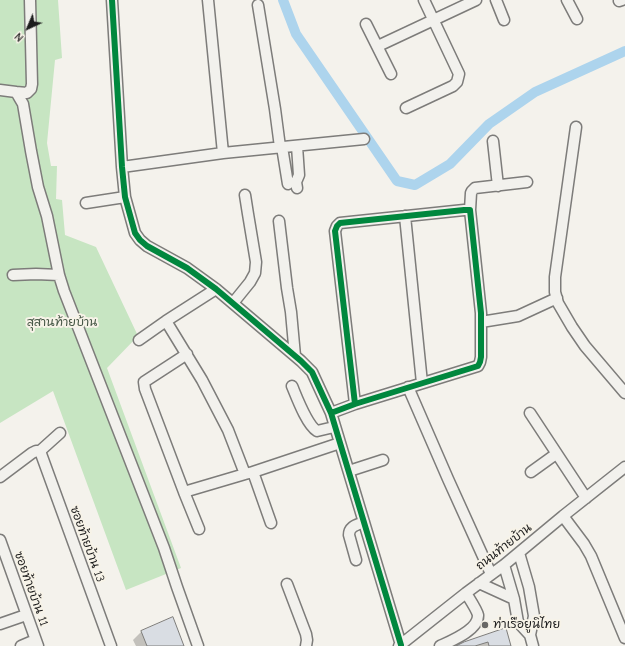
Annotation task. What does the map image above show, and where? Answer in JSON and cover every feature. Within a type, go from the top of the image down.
[{"type":"street","points":[[0,90],[27,93],[31,90],[30,0]]},
{"type":"street","points":[[112,0],[124,197],[135,233],[147,246],[187,268],[233,302],[312,372],[330,413],[340,443],[400,645]]},
{"type":"street","points":[[208,0],[223,153]]},
{"type":"street","points":[[406,108],[453,86],[457,82],[459,74],[424,0]]},
{"type":"street","points":[[378,46],[476,0]]},
{"type":"street","points":[[496,0],[504,20]]},
{"type":"street","points":[[568,0],[577,19]]},
{"type":"street","points":[[258,5],[281,147],[292,186],[300,175],[297,146]]},
{"type":"street","points":[[366,24],[391,74]]},
{"type":"street","points":[[16,92],[23,104],[38,188],[47,216],[59,275],[64,291],[164,548],[198,646]]},
{"type":"street","points":[[576,127],[555,277],[557,298],[558,303],[585,346],[625,393]]},
{"type":"street","points":[[122,167],[223,153],[364,139]]},
{"type":"street","points":[[493,141],[498,186]]},
{"type":"street","points":[[330,413],[478,366],[481,357],[481,322],[470,210],[471,193],[475,188],[527,182]]},
{"type":"street","points":[[233,302],[255,274],[256,262],[245,196]]},
{"type":"street","points":[[86,203],[124,197]]},
{"type":"street","points":[[355,404],[335,231],[337,226],[340,223],[470,210]]},
{"type":"street","points":[[405,216],[422,383]]},
{"type":"street","points":[[279,221],[291,312],[295,356]]},
{"type":"street","points":[[13,275],[59,275]]},
{"type":"street","points":[[139,340],[216,289]]},
{"type":"street","points":[[481,322],[518,316],[557,298]]},
{"type":"street","points":[[166,321],[202,380],[228,430],[271,523]]},
{"type":"street","points":[[187,354],[144,382],[144,388],[184,492],[200,529]]},
{"type":"street","points":[[292,386],[314,429],[317,431],[334,427]]},
{"type":"street","points":[[408,387],[491,574]]},
{"type":"street","points":[[530,413],[586,498]]},
{"type":"street","points":[[0,477],[32,453],[40,451],[60,433]]},
{"type":"street","points":[[184,492],[249,473],[340,443]]},
{"type":"street","name":"ซอยท้ายบ้าน 13","points":[[40,451],[111,646]]},
{"type":"street","points":[[531,472],[556,454]]},
{"type":"street","points":[[349,471],[383,460]]},
{"type":"street","name":"ถนนท้ายบ้าน","points":[[400,645],[504,565],[625,467]]},
{"type":"street","points":[[563,516],[591,556],[625,638]]},
{"type":"street","points":[[356,560],[349,531],[354,526],[364,522]]},
{"type":"street","name":"ซอยท้ายบ้าน 11","points":[[0,540],[37,643]]},
{"type":"street","points":[[519,553],[529,587],[534,616],[530,635],[533,646]]},
{"type":"street","points":[[504,565],[514,598],[518,622],[530,635]]},
{"type":"street","points":[[479,583],[514,598]]},
{"type":"street","points":[[287,584],[306,634],[306,646]]},
{"type":"street","points":[[440,646],[457,638],[474,626],[477,621],[478,614],[466,593]]},
{"type":"street","points":[[0,624],[26,615]]},
{"type":"street","points":[[21,646],[37,643]]},
{"type":"green space","name":"สุสานท้ายบ้าน","points":[[0,0],[58,0],[62,58],[55,60],[47,143],[51,166],[57,166],[56,199],[62,200],[65,235],[96,247],[138,336],[107,368],[181,568],[126,590],[53,391],[0,423]]},
{"type":"building","points":[[173,617],[184,646],[147,646],[141,631]]},
{"type":"building","points":[[506,628],[511,646],[489,646],[488,642],[475,646],[456,646],[464,642]]},
{"type":"waterway","points":[[283,0],[296,34],[397,181],[415,185],[450,164],[489,124],[535,92],[625,51]]},
{"type":"cycle path","points":[[112,0],[122,167],[125,197],[135,233],[147,246],[187,268],[216,289],[312,372],[331,413],[401,645]]},
{"type":"cycle path","points":[[331,413],[355,404],[478,366],[481,357],[481,313],[470,210],[340,223],[337,226],[335,231],[355,404]]},
{"type":"place","name":"ท่าเรือยูนิไทย","points":[[485,625]]}]
